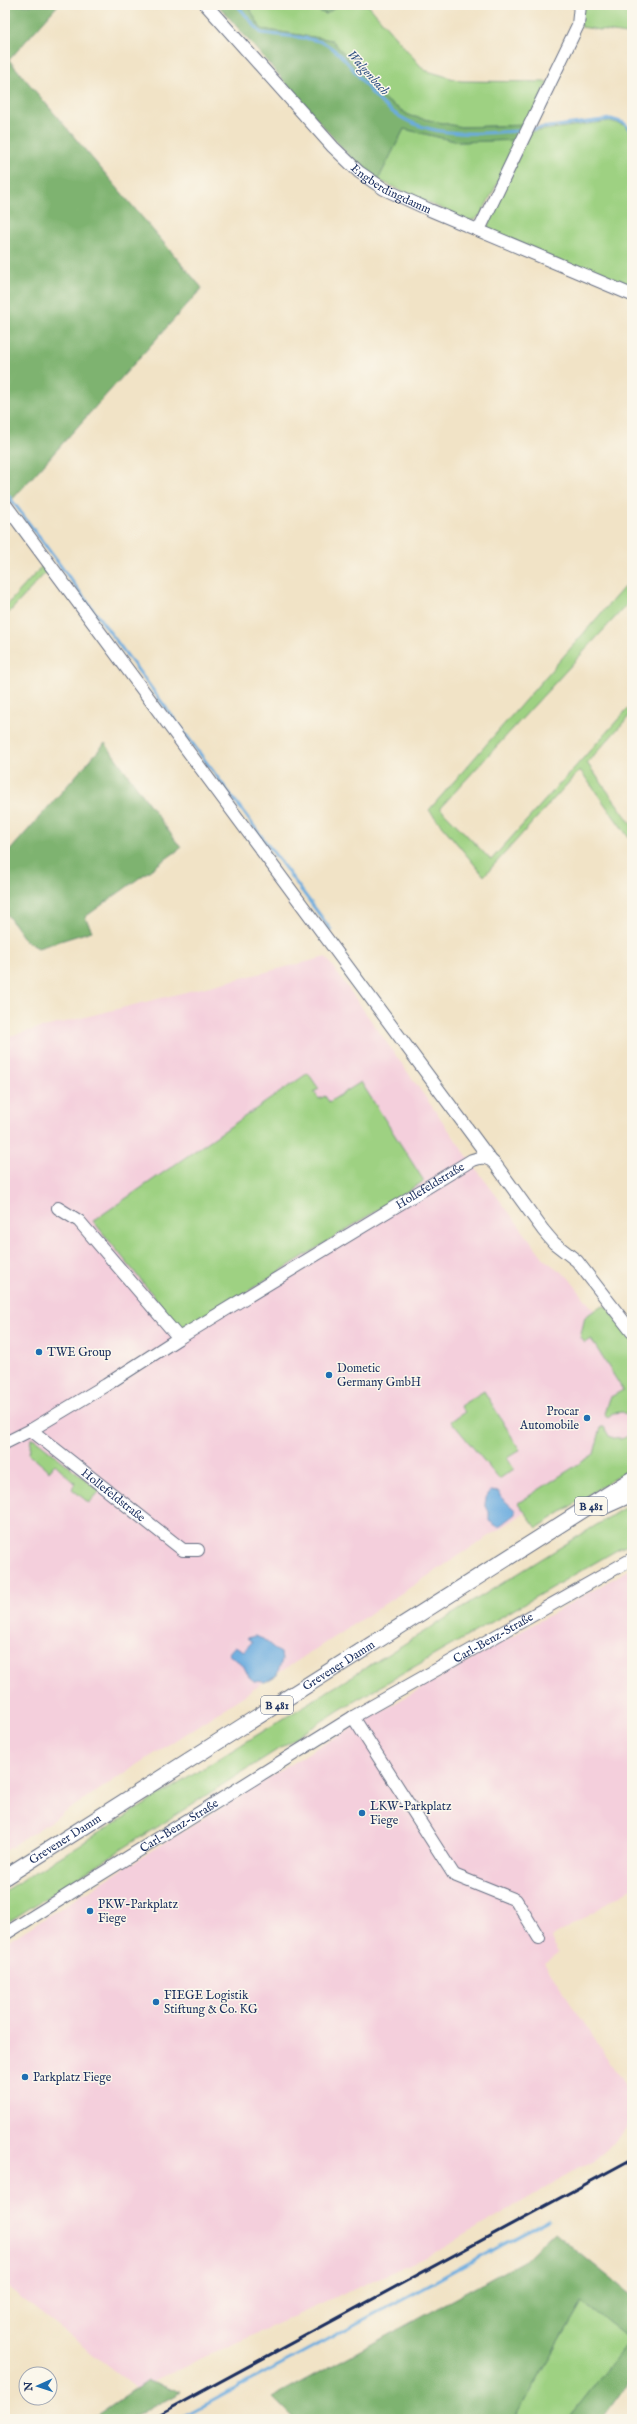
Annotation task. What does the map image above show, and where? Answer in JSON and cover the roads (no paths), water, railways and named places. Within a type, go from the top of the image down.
[{"type":"main road","name":"Grevener Damm","points":[[5,1877],[632,1479]]},
{"type":"main road","points":[[550,1532],[632,1494]]},
{"type":"street","name":"Engberdingdamm","points":[[206,5],[333,147],[359,172],[384,189],[632,295]]},
{"type":"street","points":[[478,230],[578,25],[580,5]]},
{"type":"street","points":[[5,504],[490,1159],[554,1243],[577,1261],[632,1332]]},
{"type":"street","name":"Hollefeldstraße","points":[[5,1443],[31,1430],[472,1160],[481,1157],[490,1159]]},
{"type":"street","points":[[58,1208],[79,1221],[179,1338]]},
{"type":"street","name":"Hollefeldstraße","points":[[31,1430],[183,1550],[198,1550]]},
{"type":"street","name":"Carl-Benz-Straße","points":[[5,1934],[353,1717],[632,1558]]},
{"type":"street","points":[[353,1717],[454,1876],[516,1900],[539,1938]]},
{"type":"water","points":[[491,1491],[499,1492],[503,1499],[515,1510],[515,1514],[498,1527],[489,1521],[489,1512],[485,1504],[487,1494]]},
{"type":"water","points":[[255,1636],[263,1639],[281,1654],[282,1660],[277,1675],[265,1682],[254,1681],[249,1677],[243,1665],[228,1654],[235,1646],[244,1651],[252,1642],[247,1638]]},
{"type":"waterway","name":"Walgenbach","points":[[237,5],[261,33],[311,39],[331,47],[355,71],[370,91],[386,107],[402,118],[420,126],[457,133],[518,131]]},
{"type":"waterway","name":"Walgenbach","points":[[533,129],[611,119],[624,123],[632,131]]},
{"type":"waterway","points":[[5,491],[331,930]]},
{"type":"waterway","points":[[179,2419],[549,2220]]},
{"type":"railway","points":[[151,2419],[632,2159]]},
{"type":"place","name":"TWE Group","points":[[39,1352]]},
{"type":"place","name":"Dometic Germany GmbH","points":[[329,1375]]},
{"type":"place","name":"Procar Automobile","points":[[587,1418]]},
{"type":"place","name":"LKW-Parkplatz Fiege","points":[[362,1813]]},
{"type":"place","name":"PKW-Parkplatz Fiege","points":[[90,1911]]},
{"type":"place","name":"FIEGE Logistik Stiftung & Co. KG","points":[[156,2002]]},
{"type":"place","name":"Parkplatz Fiege","points":[[25,2077]]}]
